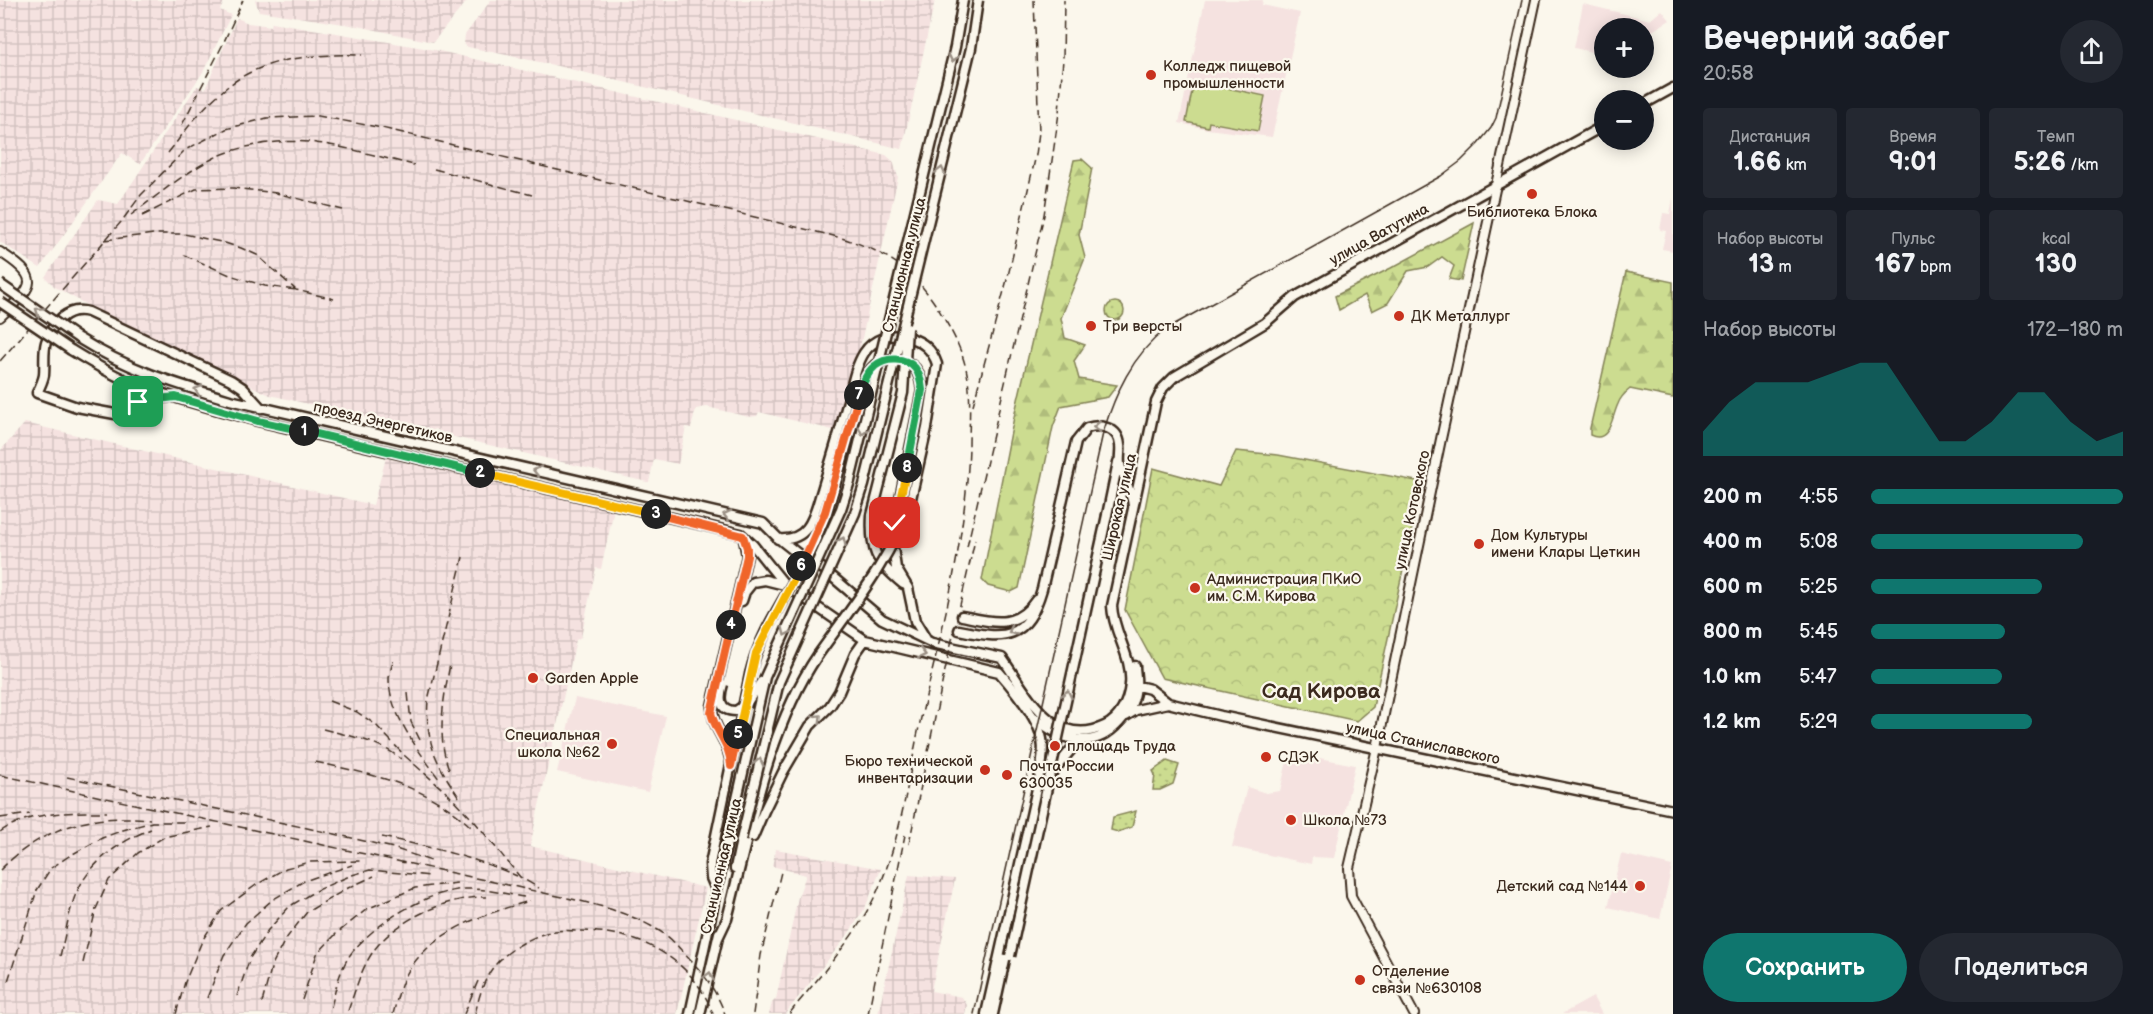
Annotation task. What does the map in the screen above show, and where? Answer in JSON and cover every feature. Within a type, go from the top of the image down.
[{"type":"main road","name":"Станционная улица","points":[[690,1014],[765,677],[841,509],[850,481],[953,59],[963,0]]},
{"type":"main road","name":"Станционная улица","points":[[700,1014],[779,682],[860,500],[971,48],[978,0]]},
{"type":"main road","name":"улица Котовского","points":[[1414,1014],[1351,896],[1349,868],[1377,748],[1536,0]]},
{"type":"main road","points":[[1654,98],[1673,88]]},
{"type":"main road","name":"улица Ватутина","points":[[1174,377],[1265,323],[1295,297],[1594,131]]},
{"type":"main road","points":[[0,252],[25,269],[30,284],[20,299],[0,317]]},
{"type":"main road","name":"проезд Энергетиков","points":[[0,284],[107,356],[136,369],[230,400],[763,523],[778,538],[822,568],[882,619],[929,642],[1002,658],[1033,704],[1054,724],[1074,732],[1087,733],[1114,721],[1133,685]]},
{"type":"main road","name":"проезд Энергетиков","points":[[0,302],[100,367],[135,384],[176,397],[258,421],[685,520],[743,536]]},
{"type":"main road","points":[[908,307],[903,393],[872,515],[872,547],[890,573],[908,588]]},
{"type":"main road","points":[[176,397],[149,400],[124,414],[115,414],[77,407],[37,393],[44,377],[47,341],[53,329],[70,312],[81,310],[104,319],[243,388],[261,408]]},
{"type":"main road","points":[[708,936],[718,938],[728,919],[764,780],[777,742],[804,679],[886,557],[902,529],[910,503],[937,372],[934,355],[927,346],[917,340],[895,335],[872,344],[863,354],[813,516],[805,531],[798,536],[789,539],[778,538]]},
{"type":"main road","points":[[717,892],[711,878],[710,864],[750,674],[761,640],[808,555],[818,532],[862,385],[874,366],[890,359],[909,362],[916,368],[921,378],[922,390],[895,523],[893,548],[896,568],[908,588],[913,616],[920,631],[929,642]]},
{"type":"main road","name":"Широкая улица","points":[[1133,685],[1135,666],[1124,648],[1112,617],[1112,606],[1156,402],[1163,388],[1174,377]]},
{"type":"main road","points":[[135,384],[138,396],[136,408]]},
{"type":"main road","points":[[230,400],[243,397],[245,394],[243,388]]},
{"type":"main road","points":[[959,630],[1000,637],[1011,634],[1030,618],[1037,606],[1042,589],[1080,435],[1087,428],[1096,425],[1113,430],[1119,440],[1119,458],[1010,956],[1000,983]]},
{"type":"main road","points":[[1119,458],[1133,509]]},
{"type":"main road","points":[[731,766],[730,752],[711,713],[747,556],[743,536]]},
{"type":"main road","points":[[743,536],[785,585],[865,640],[999,672],[1028,710],[1040,732],[1043,750],[1041,771],[986,1014]]},
{"type":"main road","points":[[765,677],[746,704],[736,711],[725,709],[721,704],[723,684],[748,586],[758,580],[785,585]]},
{"type":"main road","points":[[962,616],[996,622],[1012,620],[1027,611],[1042,589]]},
{"type":"main road","points":[[742,861],[783,772],[810,726],[835,699],[855,654],[865,640]]},
{"type":"main road","points":[[1126,716],[1131,706],[1133,685],[1150,689],[1168,703]]},
{"type":"main road","points":[[1028,710],[1052,731],[1087,741],[1108,732],[1126,716],[1147,707],[1168,703]]},
{"type":"main road","name":"улица Станиславского","points":[[1168,703],[1673,810]]},
{"type":"main road","points":[[993,1014],[1049,776],[1079,740]]},
{"type":"shaded area","points":[[0,0],[225,0],[220,10],[231,15],[203,72],[140,164],[122,153],[40,268],[0,242]]},
{"type":"shaded area","points":[[255,0],[468,0],[433,42],[357,26],[259,11]]},
{"type":"shaded area","points":[[491,0],[935,0],[902,149],[549,64],[468,47],[464,44],[465,35]]},
{"type":"shaded area","points":[[1205,0],[1263,0],[1262,5],[1300,13],[1272,137],[1179,123]]},
{"type":"shaded area","points":[[1583,4],[1642,18],[1594,18],[1594,53],[1574,48]]},
{"type":"shaded area","points":[[1662,10],[1670,20],[1654,30],[1652,18]]},
{"type":"shaded area","points":[[237,18],[248,23],[271,26],[272,22],[435,50],[886,155],[893,161],[898,177],[856,365],[837,431],[759,412],[757,416],[749,417],[707,407],[696,409],[691,428],[686,427],[678,464],[654,459],[649,482],[647,482],[446,435],[436,429],[427,432],[270,395],[117,322],[55,287],[45,277],[98,200],[118,204],[197,86],[205,89]]},
{"type":"shaded area","points":[[1673,198],[1673,251],[1662,249],[1666,231],[1660,230],[1663,213],[1670,214]]},
{"type":"shaded area","points":[[25,423],[373,505],[386,458],[614,509],[601,569],[596,568],[581,637],[576,640],[530,846],[706,888],[677,1014],[0,1014],[0,451]]},
{"type":"shaded area","name":"Специальная школа №62","points":[[575,698],[666,716],[648,792],[557,772]]},
{"type":"shaded area","name":"Школа №73","points":[[1289,752],[1355,765],[1334,858],[1312,857],[1311,864],[1232,847],[1247,787],[1266,793],[1280,791]]},
{"type":"shaded area","points":[[776,849],[881,869],[865,908],[847,936],[785,1014],[769,1014],[772,1003],[776,999],[798,897],[806,875],[772,866]]},
{"type":"shaded area","name":"Детский сад №144","points":[[1621,854],[1672,866],[1660,919],[1608,907]]},
{"type":"shaded area","points":[[909,875],[955,879],[931,991],[962,997],[967,1005],[965,1014],[878,1014]]},
{"type":"shaded area","points":[[1593,997],[1602,1014],[1562,1014]]},
{"type":"green space","points":[[1194,81],[1265,96],[1258,131],[1209,122],[1208,127],[1186,122]]},
{"type":"green space","points":[[1082,159],[1092,168],[1079,235],[1085,258],[1061,318],[1065,338],[1085,345],[1074,361],[1079,379],[1117,385],[1108,397],[1061,406],[1053,427],[1019,588],[1011,592],[988,586],[982,580],[1014,417],[1074,160]]},
{"type":"green space","points":[[1474,223],[1461,281],[1449,279],[1454,266],[1442,257],[1428,267],[1408,271],[1388,303],[1372,311],[1365,295],[1339,310],[1335,296]]},
{"type":"green space","points":[[1626,272],[1673,282],[1673,398],[1630,389],[1620,400],[1606,433],[1597,437],[1590,435],[1590,428]]},
{"type":"green space","points":[[1115,302],[1121,305],[1124,311],[1121,317],[1115,320],[1109,317],[1106,311],[1109,305]]},
{"type":"green space","points":[[1236,451],[1278,455],[1422,482],[1373,707],[1357,721],[1162,678],[1125,610],[1153,468],[1219,486]]},
{"type":"green space","points":[[1167,761],[1179,765],[1173,784],[1160,790],[1153,790],[1155,775],[1153,771]]},
{"type":"green space","points":[[1136,811],[1132,827],[1118,832],[1111,830],[1113,817]]},
{"type":"tram line","points":[[974,1014],[1103,433],[1126,376],[1154,339],[1166,329],[1441,176],[1461,161],[1478,144],[1496,118],[1522,0]]},
{"type":"railway","points":[[182,125],[243,0]]},
{"type":"railway","points":[[973,405],[1008,276],[1036,155],[1039,132],[1034,0]]},
{"type":"railway","points":[[967,547],[1044,215],[1059,113],[1064,0]]},
{"type":"railway","points":[[168,153],[212,101],[234,82],[251,72],[268,65],[305,57],[362,55]]},
{"type":"railway","points":[[0,361],[121,222],[141,195],[185,150],[226,129],[267,118],[318,116],[382,128],[838,237],[873,250],[901,266],[924,289],[935,304],[956,341],[967,371],[969,447],[964,514],[946,612],[895,842],[888,863],[872,903],[862,920],[789,1014]]},
{"type":"railway","points":[[131,215],[192,170],[214,158],[237,149],[264,144],[291,141],[316,143],[414,165]]},
{"type":"railway","points":[[434,169],[532,195]]},
{"type":"railway","points":[[142,216],[196,189],[233,188],[276,193],[343,210]]},
{"type":"railway","points":[[104,240],[154,234],[184,234],[225,243],[257,255],[296,290],[334,299]]},
{"type":"railway","points":[[184,255],[230,275],[265,286],[296,290]]},
{"type":"railway","points":[[909,844],[975,540]]},
{"type":"railway","points":[[459,797],[438,762],[430,740],[428,700],[463,557]]},
{"type":"railway","points":[[393,661],[389,679],[394,706],[415,745],[439,779]]},
{"type":"railway","points":[[449,769],[442,730],[450,664]]},
{"type":"railway","points":[[408,693],[411,722],[420,740]]},
{"type":"railway","points":[[329,701],[357,712],[376,725],[405,756],[448,794],[475,822],[520,877],[539,888]]},
{"type":"railway","points":[[323,729],[374,743],[401,759]]},
{"type":"railway","points":[[315,762],[379,777],[419,792],[456,814],[472,828]]},
{"type":"railway","points":[[0,775],[614,910],[651,926],[671,939],[707,980],[725,1014]]},
{"type":"railway","points":[[67,777],[335,834],[393,848],[434,862]]},
{"type":"railway","points":[[0,832],[11,825],[38,816],[107,812]]},
{"type":"railway","points":[[0,818],[30,814]]},
{"type":"railway","points":[[0,870],[33,843],[69,826],[107,819],[150,819]]},
{"type":"railway","points":[[8,981],[37,890],[51,868],[102,838],[123,830],[152,822],[186,822]]},
{"type":"railway","points":[[83,963],[96,909],[109,880],[138,853],[164,837],[212,827]]},
{"type":"railway","points":[[60,956],[75,896],[88,873],[116,847],[151,829]]},
{"type":"railway","points":[[868,1014],[905,835]]},
{"type":"railway","points":[[382,837],[468,858],[517,876]]},
{"type":"railway","points":[[176,1014],[185,982],[202,941],[221,911],[256,885],[286,868],[310,862],[363,861]]},
{"type":"railway","points":[[207,998],[224,955],[246,923],[272,900],[304,881],[352,865]]},
{"type":"railway","points":[[237,996],[250,958],[268,930],[290,906],[317,890],[370,870],[431,876]]},
{"type":"railway","points":[[753,1014],[761,955],[781,872]]},
{"type":"railway","points":[[262,1003],[272,965],[285,940],[307,912],[374,876]]},
{"type":"railway","points":[[302,1000],[317,954],[336,934],[367,909],[415,888],[457,883]]},
{"type":"railway","points":[[331,1007],[342,971],[353,951],[375,930],[403,910],[434,896],[464,889],[487,890],[524,897]]},
{"type":"railway","points":[[348,1011],[360,976],[373,951],[389,934],[414,917],[443,904],[487,897]]},
{"type":"railway","points":[[393,1014],[402,983],[412,966],[425,951],[457,928],[475,919],[530,901]]},
{"type":"railway","points":[[475,1014],[485,981],[501,958],[531,939],[555,931],[599,932],[620,936],[659,951],[677,962],[691,977],[704,994],[713,1014]]},
{"type":"railway","points":[[464,1014],[478,981]]},
{"type":"place","name":"Колледж пищевой промышленности","points":[[1151,75]]},
{"type":"place","name":"Библиотека Блока","points":[[1532,194]]},
{"type":"place","name":"ДК Металлург","points":[[1399,316]]},
{"type":"place","name":"Три версты","points":[[1091,326]]},
{"type":"place","name":"Дом Культуры имени Клары Цеткин","points":[[1479,544]]},
{"type":"place","name":"Администрация ПКиО им. С.М. Кирова","points":[[1195,588]]},
{"type":"place","name":"Garden Apple","points":[[533,678]]},
{"type":"place","name":"Специальная школа №62","points":[[612,744]]},
{"type":"place","name":"площадь Труда","points":[[1055,746]]},
{"type":"place","name":"СДЭК","points":[[1266,757]]},
{"type":"place","name":"Бюро технической инвентаризации","points":[[985,770]]},
{"type":"place","name":"Почта России 630035","points":[[1007,775]]},
{"type":"place","name":"Школа №73","points":[[1291,820]]},
{"type":"place","name":"Детский сад №144","points":[[1640,886]]},
{"type":"place","name":"Отделение связи №630108","points":[[1360,980]]},
{"type":"district","name":"Сад Кирова","points":[[1321,691]]},
{"type":"route","points":[[138,402],[136,408],[149,400],[176,397],[258,421],[741,534],[747,548],[747,556],[711,713],[730,752],[731,766],[752,664],[761,640],[814,542],[867,374],[874,366],[890,359],[909,362],[916,368],[921,378],[922,390],[895,523]]}]
